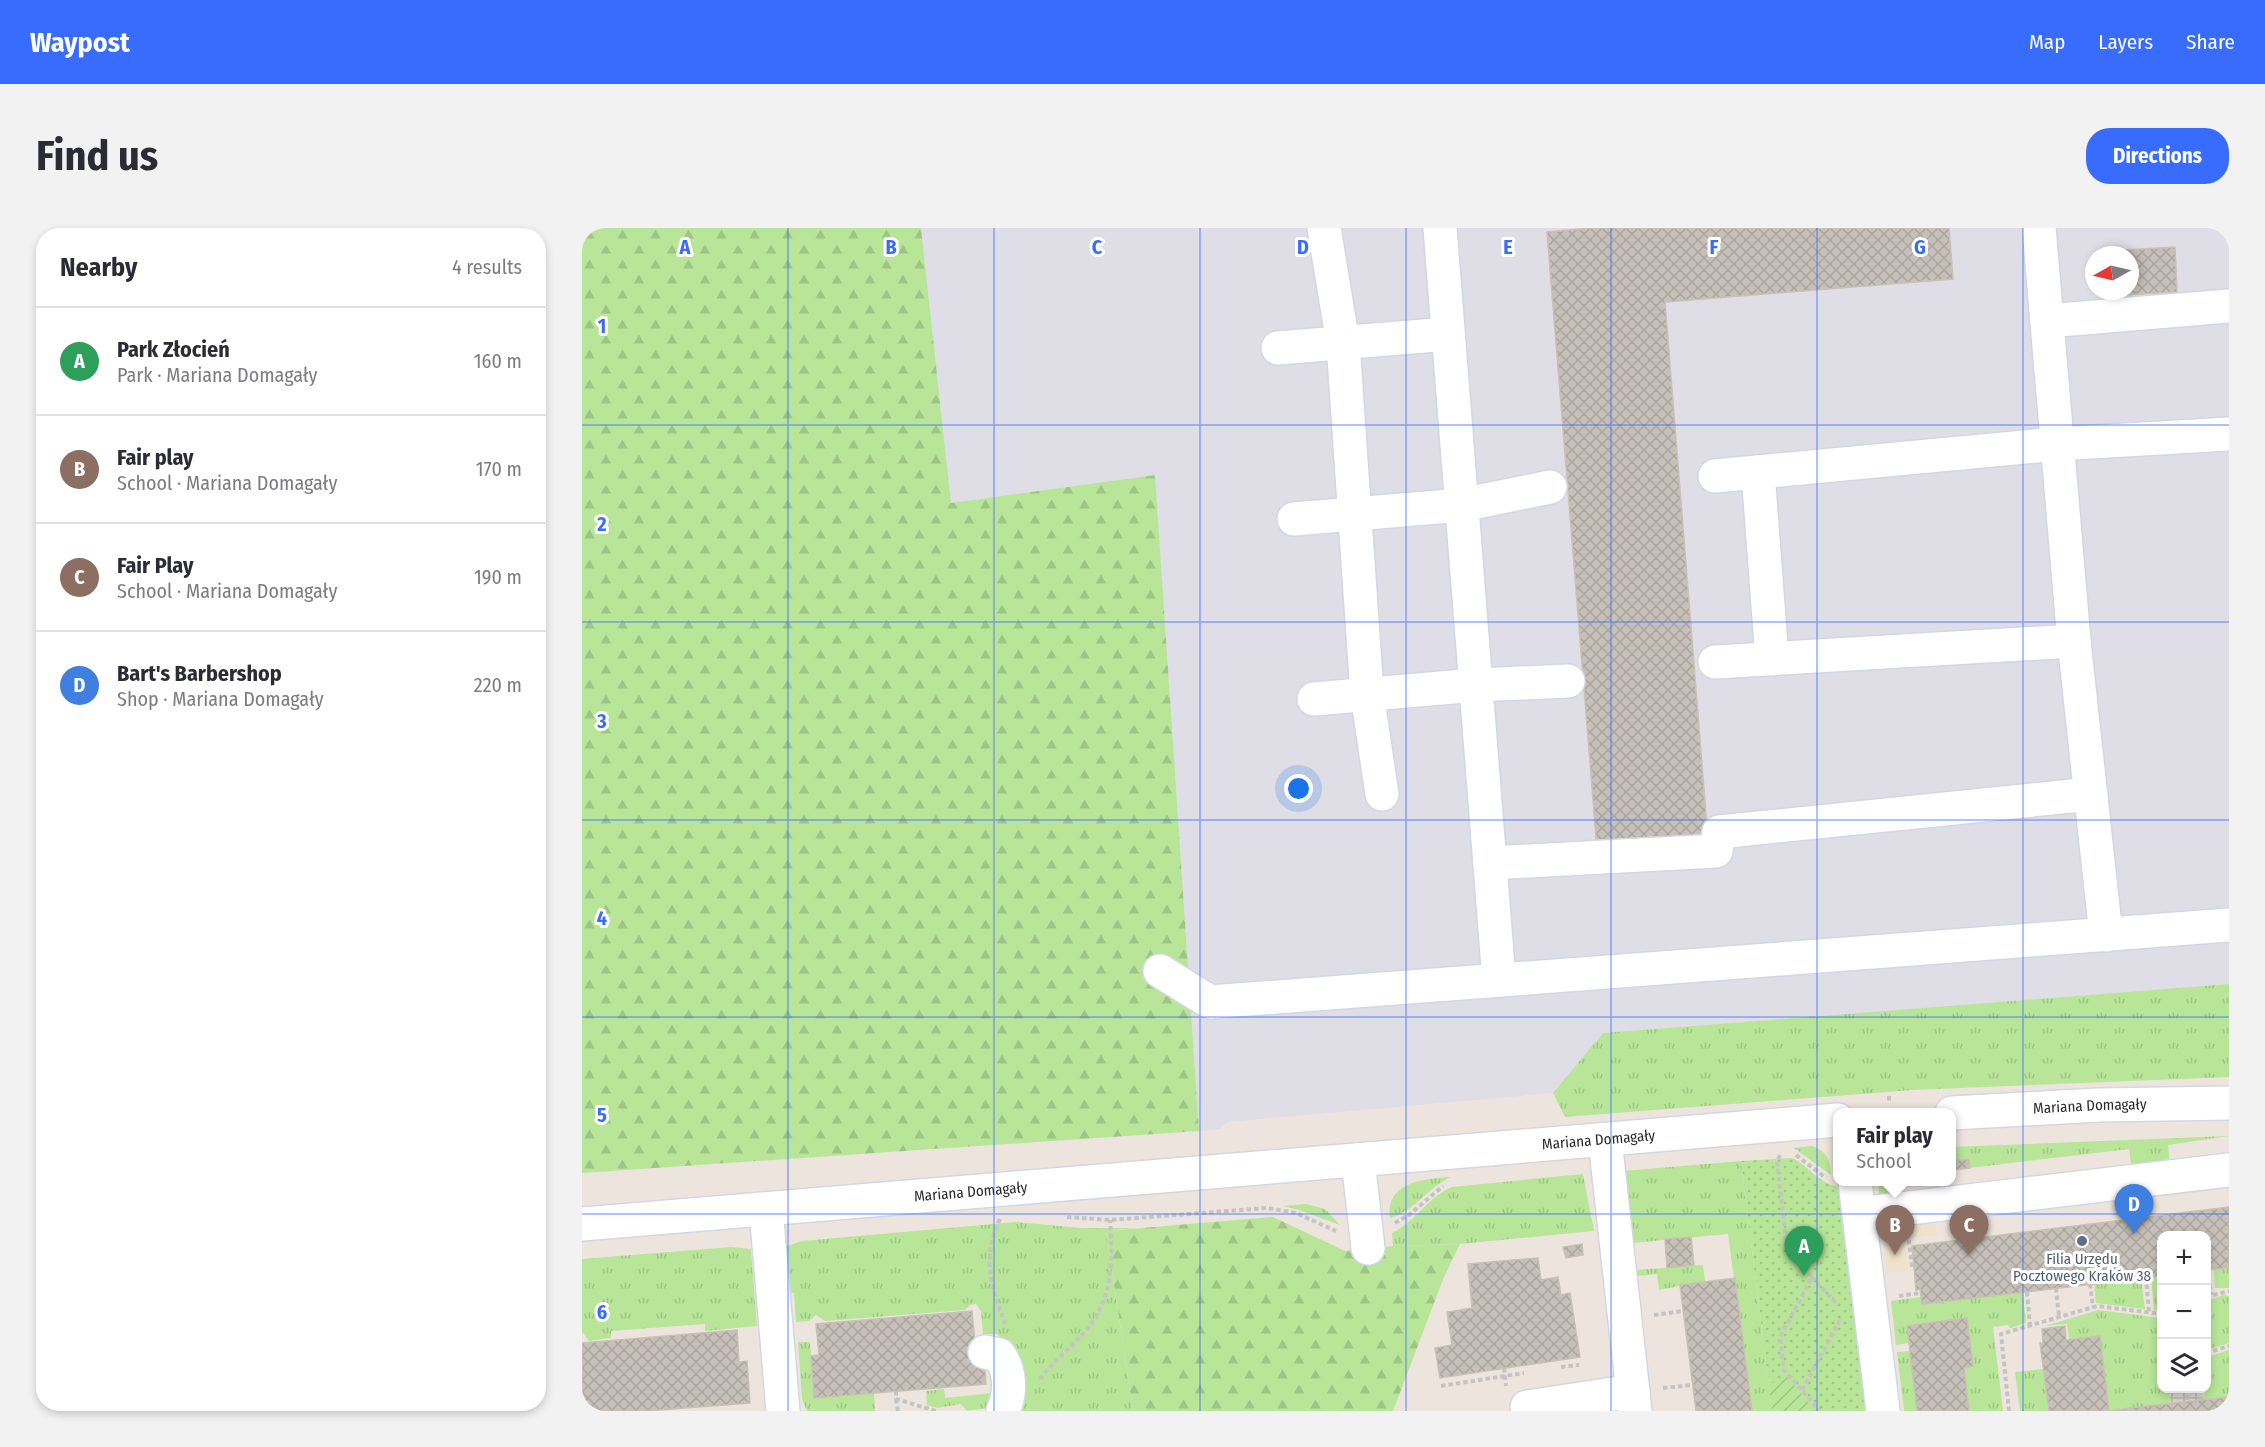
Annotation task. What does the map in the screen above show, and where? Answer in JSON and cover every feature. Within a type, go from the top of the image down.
[{"type":"street","points":[[1324,228],[1342,343],[1352,514],[1367,694],[1382,794]]},
{"type":"street","points":[[1440,228],[1499,980]]},
{"type":"street","points":[[2039,228],[2074,640],[2106,934]]},
{"type":"street","points":[[2047,321],[2229,306]]},
{"type":"street","points":[[1278,348],[1449,334]]},
{"type":"street","points":[[1715,476],[2057,444],[2229,434]]},
{"type":"street","points":[[1758,472],[1772,659]]},
{"type":"street","points":[[1294,519],[1462,505],[1550,487]]},
{"type":"street","points":[[1715,662],[2074,640]]},
{"type":"street","points":[[1314,699],[1476,685],[1568,681]]},
{"type":"street","points":[[1490,863],[1716,851],[1719,832],[2091,794]]},
{"type":"street","points":[[1160,971],[1210,1002],[2229,925]]},
{"type":"street","name":"Mariana Domagały","points":[[1956,1113],[2229,1103]]},
{"type":"street","name":"Mariana Domagały","points":[[582,1224],[1833,1120]]},
{"type":"street","points":[[1527,1407],[1642,1397],[1605,1140]]},
{"type":"street","points":[[1358,1160],[1368,1248]]},
{"type":"street","points":[[1859,1214],[2229,1170]]},
{"type":"street","points":[[1845,1186],[1859,1214],[1882,1411]]},
{"type":"street","points":[[766,1209],[783,1411]]},
{"type":"street","points":[[996,1341],[999,1355],[1006,1369],[1009,1390],[1003,1411]]},
{"type":"path","points":[[1889,1096],[1889,1102]]},
{"type":"path","points":[[1783,1149],[1777,1161],[1789,1251],[1842,1311],[1802,1390]]},
{"type":"path","points":[[1789,1152],[1820,1175],[1833,1178]]},
{"type":"path","points":[[1391,1224],[1409,1215],[1437,1190],[1450,1182]]},
{"type":"path","points":[[1267,1208],[1296,1213],[1331,1230],[1340,1231]]},
{"type":"path","points":[[1038,1382],[1056,1359],[1089,1327],[1099,1309],[1113,1260],[1110,1220]]},
{"type":"path","points":[[996,1341],[989,1248],[998,1224]]},
{"type":"path","points":[[1812,1277],[1780,1337],[1784,1370],[1820,1411]]},
{"type":"path","points":[[2146,1277],[2149,1313]]},
{"type":"path","points":[[2090,1284],[2093,1307]]},
{"type":"path","points":[[2056,1288],[2059,1317]]},
{"type":"path","points":[[2027,1292],[2030,1325]]},
{"type":"path","points":[[2211,1296],[2229,1292]]},
{"type":"path","points":[[1898,1296],[1920,1293]]},
{"type":"path","points":[[2010,1411],[2001,1334],[2093,1307],[2157,1314]]},
{"type":"path","points":[[1649,1315],[1683,1311]]},
{"type":"path","points":[[2211,1351],[2229,1346]]},
{"type":"path","points":[[1557,1368],[1579,1365]]},
{"type":"path","points":[[1441,1386],[1526,1373]]},
{"type":"path","points":[[1642,1397],[1692,1385]]},
{"type":"path","points":[[896,1391],[897,1411]]},
{"type":"path","points":[[2187,1393],[2188,1402]]},
{"type":"path","points":[[896,1399],[936,1411]]},
{"type":"shaded area","points":[[921,228],[2229,228],[2229,984],[1603,1033],[1553,1093],[1228,1122],[1220,1129],[1199,1131],[1155,475],[951,503]]},
{"type":"shaded area","points":[[1926,1219],[1936,1226],[1937,1235],[1904,1239],[1908,1271],[1887,1273],[1882,1225]]},
{"type":"shaded area","points":[[2169,1393],[2203,1393],[2204,1400],[2170,1404]]},
{"type":"green space","points":[[582,228],[921,228],[951,503],[1155,475],[1199,1131],[582,1173]]},
{"type":"green space","points":[[2229,984],[2229,1077],[1912,1090],[1565,1117],[1553,1093],[1603,1033]]},
{"type":"green space","points":[[2229,1136],[2168,1145],[2170,1167],[2132,1171],[2129,1149],[1970,1168],[1969,1159],[1956,1161],[1956,1147]]},
{"type":"green space","points":[[1812,1146],[1827,1157],[1831,1175],[1794,1148]]},
{"type":"green space","points":[[1792,1158],[1827,1183],[1841,1187],[1870,1411],[1772,1411],[1741,1161]]},
{"type":"green space","points":[[1741,1161],[1772,1411],[1752,1411],[1728,1234],[1632,1243],[1623,1171]]},
{"type":"green space","points":[[1583,1174],[1594,1231],[1460,1244],[1393,1246],[1392,1233],[1408,1222],[1436,1196],[1452,1187]]},
{"type":"green space","points":[[1451,1177],[1414,1205],[1390,1218],[1390,1206],[1400,1189],[1419,1181]]},
{"type":"green space","points":[[1878,1186],[1897,1186],[1899,1200],[1879,1194]]},
{"type":"green space","points":[[1306,1204],[1325,1209],[1340,1225],[1283,1206]]},
{"type":"green space","points":[[1273,1217],[1345,1251],[1393,1246],[1460,1244],[1444,1277],[1393,1411],[1133,1411],[1106,1231]]},
{"type":"green space","points":[[1016,1222],[1081,1228],[1133,1228],[1106,1231],[1133,1411],[1017,1411],[1010,1345],[997,1334],[983,1334],[981,1311],[976,1304],[970,1305],[965,1310],[825,1321],[816,1315],[809,1321],[796,1322],[794,1293],[784,1293],[781,1248],[802,1241]]},
{"type":"green space","points":[[731,1247],[751,1249],[757,1326],[705,1331],[705,1324],[611,1331],[611,1338],[589,1341],[582,1332],[582,1259]]},
{"type":"green space","points":[[1703,1265],[1705,1281],[1659,1290],[1657,1274],[1636,1276],[1635,1270]]},
{"type":"green space","points":[[2229,1268],[2229,1288],[2215,1288],[2214,1269]]},
{"type":"green space","points":[[2157,1276],[2157,1310],[2154,1310],[2151,1277]]},
{"type":"green space","points":[[2141,1278],[2145,1309],[2096,1303],[2094,1284]]},
{"type":"green space","points":[[2023,1292],[2026,1323],[2010,1328],[2008,1325],[1993,1327],[2003,1411],[1969,1411],[1964,1368],[1973,1366],[1967,1319],[1908,1326],[1909,1343],[1896,1345],[1891,1301],[1921,1297],[1922,1304]]},
{"type":"green space","points":[[2223,1295],[2229,1296],[2229,1343],[2211,1349],[2211,1339],[2211,1300]]},
{"type":"green space","points":[[2098,1310],[2157,1317],[2157,1393],[2169,1393],[2170,1404],[2109,1411],[2069,1340],[2067,1324],[2045,1326]]},
{"type":"green space","points":[[798,1342],[810,1342],[814,1398],[874,1393],[875,1411],[807,1411],[802,1399]]},
{"type":"green space","points":[[2229,1350],[2229,1397],[2204,1400],[2204,1393],[2211,1393],[2211,1356]]},
{"type":"green space","points":[[1910,1351],[1917,1411],[1904,1411],[1897,1352]]},
{"type":"green space","points":[[992,1369],[997,1372],[999,1390],[996,1400],[988,1407],[967,1411],[961,1404],[938,1408],[927,1405],[926,1391],[944,1389],[945,1398],[993,1393]]},
{"type":"green space","points":[[2043,1369],[2049,1411],[2020,1411],[2015,1372]]},
{"type":"green space","points":[[1787,1377],[1815,1411],[1772,1411],[1769,1384]]},
{"type":"building","points":[[1591,228],[1949,228],[1953,279],[1665,302],[1708,840],[1597,849],[1547,232]]},
{"type":"building","points":[[2175,247],[2177,292],[2139,294],[2139,249]]},
{"type":"building","points":[[1969,1159],[1970,1168],[1956,1170],[1956,1161]]},
{"type":"building","points":[[2229,1207],[2229,1268],[2211,1270],[2211,1231],[2157,1231],[2157,1277],[1922,1304],[1920,1289],[1916,1290],[1912,1246]]},
{"type":"building","points":[[1691,1237],[1694,1265],[1667,1268],[1665,1239]]},
{"type":"building","points":[[1582,1244],[1583,1255],[1566,1258],[1563,1247]]},
{"type":"building","points":[[1538,1258],[1541,1280],[1558,1277],[1561,1295],[1570,1293],[1580,1357],[1440,1378],[1435,1348],[1452,1345],[1447,1312],[1472,1308],[1468,1264]]},
{"type":"building","points":[[1735,1278],[1752,1411],[1696,1411],[1680,1285]]},
{"type":"building","points":[[972,1311],[975,1343],[983,1342],[986,1384],[814,1398],[811,1356],[819,1355],[816,1324]]},
{"type":"building","points":[[1967,1318],[1973,1366],[1964,1368],[1969,1411],[1917,1411],[1907,1326]]},
{"type":"building","points":[[2065,1326],[2066,1340],[2100,1336],[2109,1411],[2049,1411],[2040,1343],[2043,1343],[2042,1329]]},
{"type":"building","points":[[737,1330],[739,1362],[747,1361],[750,1403],[646,1411],[582,1411],[582,1343]]},
{"type":"building","points":[[2229,1397],[2229,1411],[2110,1411],[2130,1408]]},
{"type":"place","name":"Bart's Barbershop","points":[[2134,1234]]},
{"type":"place","name":"Filia Urzędu Pocztowego Kraków 38","points":[[2082,1241]]},
{"type":"place","name":"Fair play","points":[[1895,1255]]},
{"type":"place","name":"Fair Play","points":[[1969,1255]]},
{"type":"place","name":"Park Złocień","points":[[1804,1276]]}]
